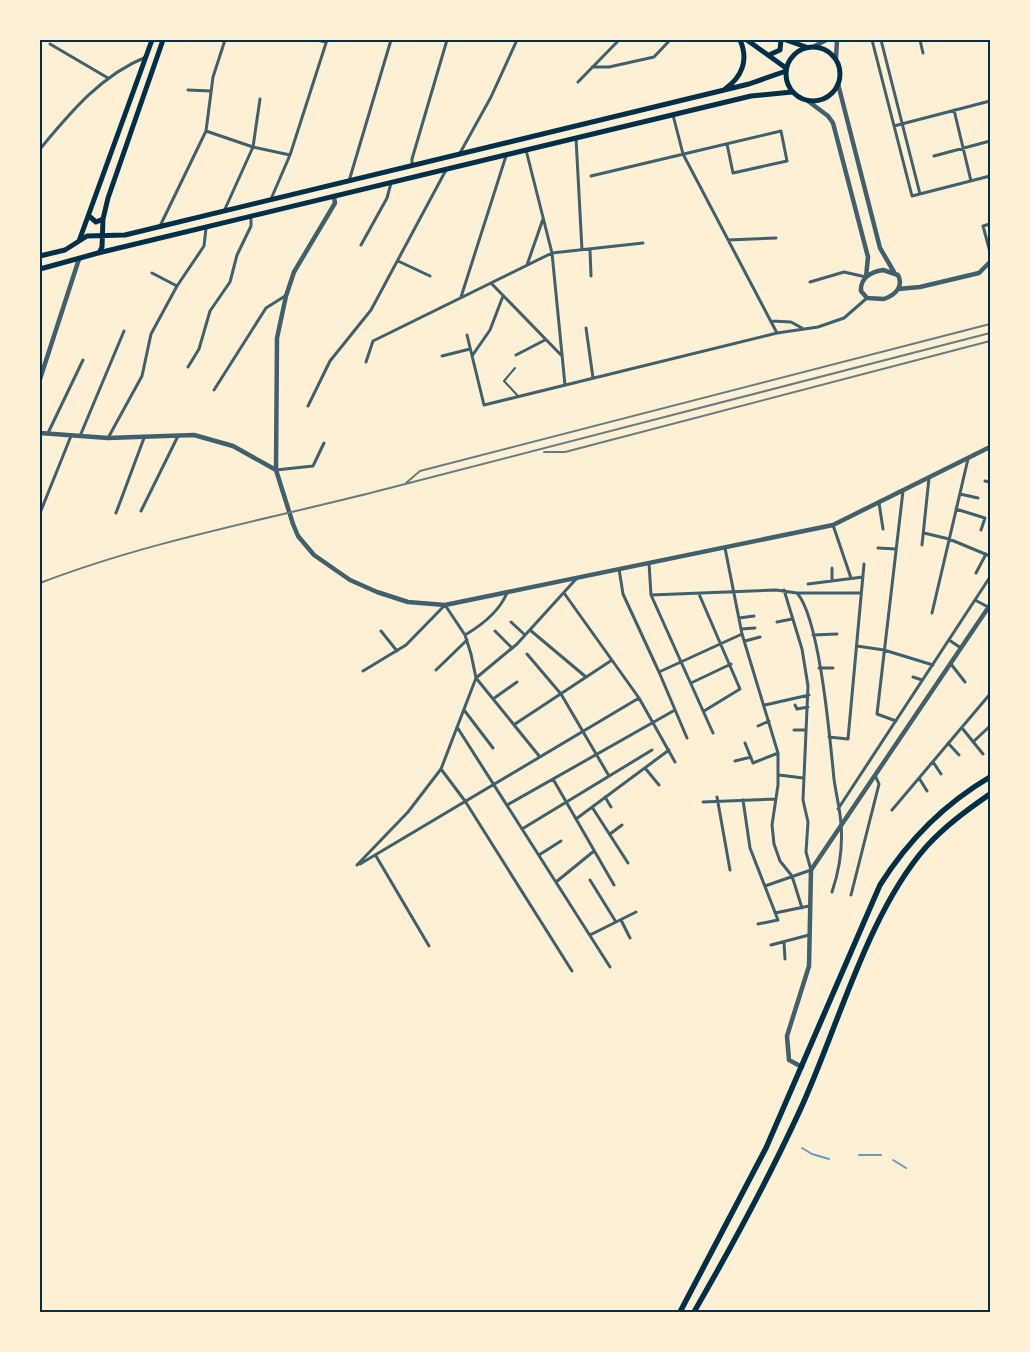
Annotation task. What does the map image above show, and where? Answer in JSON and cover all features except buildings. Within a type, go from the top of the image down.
[{"type":"highway","points":[[680,1312],[762,1156],[880,885],[896,859],[936,815],[990,777]]},
{"type":"highway","points":[[694,1312],[801,1108],[864,955],[893,894],[909,869],[946,827],[990,794]]},
{"type":"main road","points":[[78,241],[89,216],[152,40]]},
{"type":"main road","points":[[98,253],[102,247],[102,219],[163,40]]},
{"type":"main road","points":[[722,91],[734,83],[743,68],[744,55],[740,40]]},
{"type":"main road","points":[[747,40],[770,55],[786,69]]},
{"type":"main road","points":[[770,55],[780,50],[781,40]]},
{"type":"main road","points":[[786,40],[807,47]]},
{"type":"main road","points":[[815,46],[824,48],[836,58],[840,76],[838,84],[826,98],[808,101],[792,92],[788,86],[786,69],[792,55],[807,47],[815,46]]},
{"type":"main road","points":[[40,256],[65,250],[87,236],[124,236],[722,91],[749,84],[786,69]]},
{"type":"main road","points":[[749,84],[755,89],[751,96]]},
{"type":"main road","points":[[40,269],[98,253],[751,96],[792,92]]},
{"type":"main road","points":[[89,216],[96,222],[102,219]]},
{"type":"main road","points":[[124,236],[120,241],[126,247]]},
{"type":"street","points":[[160,227],[206,131],[213,78],[225,40]]},
{"type":"street","points":[[270,200],[275,195],[290,155],[326,41],[317,40]]},
{"type":"street","points":[[348,181],[391,40]]},
{"type":"street","points":[[412,166],[412,159],[447,40]]},
{"type":"street","points":[[459,154],[491,97],[517,40]]},
{"type":"street","points":[[578,82],[619,40]]},
{"type":"street","points":[[592,68],[609,67],[654,57],[670,40]]},
{"type":"street","points":[[815,46],[826,40]]},
{"type":"street","points":[[836,58],[837,40]]},
{"type":"street","points":[[872,40],[912,196],[990,176]]},
{"type":"street","points":[[881,40],[920,194]]},
{"type":"street","points":[[920,40],[924,53]]},
{"type":"street","points":[[50,44],[108,78]]},
{"type":"street","points":[[40,149],[73,109],[108,78],[146,57]]},
{"type":"street","points":[[838,84],[880,248],[900,279],[898,289]]},
{"type":"street","points":[[188,90],[211,91]]},
{"type":"street","points":[[223,212],[228,207],[253,147],[260,99]]},
{"type":"street","points":[[808,101],[834,123],[868,257],[866,277],[861,289],[867,298]]},
{"type":"street","points":[[894,126],[990,101]]},
{"type":"street","points":[[954,110],[971,181]]},
{"type":"street","points":[[673,115],[683,154],[777,333]]},
{"type":"street","points":[[206,131],[253,147],[290,155]]},
{"type":"street","points":[[591,176],[781,131],[788,160],[733,173],[727,144]]},
{"type":"street","points":[[576,138],[582,250]]},
{"type":"street","points":[[934,156],[990,141]]},
{"type":"street","points":[[526,150],[552,253],[565,385]]},
{"type":"street","points":[[461,298],[506,155]]},
{"type":"street","points":[[308,406],[330,362],[371,310],[446,170]]},
{"type":"street","points":[[361,245],[387,198],[390,183]]},
{"type":"street","points":[[334,197],[335,203],[294,272],[286,296],[277,338],[276,470],[292,524],[298,536],[314,555],[350,580],[377,592],[408,602],[445,605],[833,525],[990,447]]},
{"type":"street","points":[[188,367],[199,349],[210,311],[230,282],[237,255],[251,226],[251,217]]},
{"type":"street","points":[[527,265],[543,219]]},
{"type":"street","points":[[990,224],[983,226],[990,252]]},
{"type":"street","points":[[108,438],[142,376],[151,334],[178,286],[204,246],[206,228]]},
{"type":"street","points":[[728,240],[776,238]]},
{"type":"street","points":[[366,362],[373,341],[552,253],[643,243]]},
{"type":"street","points":[[590,250],[591,276]]},
{"type":"street","points":[[40,379],[79,259]]},
{"type":"street","points":[[398,261],[430,276]]},
{"type":"street","points":[[467,335],[484,405],[777,333],[818,327],[844,318],[867,298],[884,299],[898,289],[920,287],[979,272],[990,262]]},
{"type":"street","points":[[810,282],[844,272],[866,277],[882,270],[894,272]]},
{"type":"street","points":[[152,273],[178,286]]},
{"type":"street","points":[[491,283],[563,357]]},
{"type":"street","points":[[214,390],[266,308],[286,296]]},
{"type":"street","points":[[472,356],[490,330],[500,309],[503,296]]},
{"type":"street","points":[[771,321],[791,322],[802,328]]},
{"type":"street","points":[[586,328],[592,378]]},
{"type":"street","points":[[80,436],[124,330]]},
{"type":"street","points":[[516,355],[545,340]]},
{"type":"street","points":[[442,356],[470,349]]},
{"type":"street","points":[[48,433],[83,360]]},
{"type":"street","points":[[40,433],[108,438],[194,435],[233,446],[276,470],[313,466],[324,443]]},
{"type":"street","points":[[40,513],[71,435]]},
{"type":"street","points":[[141,510],[178,436]]},
{"type":"street","points":[[116,513],[144,438]]},
{"type":"street","points":[[932,613],[968,458]]},
{"type":"street","points":[[922,545],[929,478]]},
{"type":"street","points":[[984,480],[990,482]]},
{"type":"street","points":[[896,722],[877,714],[903,491]]},
{"type":"street","points":[[960,494],[978,498]]},
{"type":"street","points":[[879,503],[884,529]]},
{"type":"street","points":[[956,509],[985,518],[981,530]]},
{"type":"street","points":[[833,525],[851,578]]},
{"type":"street","points":[[924,533],[949,539],[988,555],[976,573]]},
{"type":"street","points":[[724,548],[742,634],[778,753],[779,775],[772,825],[774,844],[780,861],[792,876],[802,908]]},
{"type":"street","points":[[878,548],[896,549]]},
{"type":"street","points":[[649,563],[651,595],[714,733]]},
{"type":"street","points":[[829,737],[848,739],[864,564]]},
{"type":"street","points":[[832,568],[832,580]]},
{"type":"street","points":[[619,569],[623,594],[659,672],[686,738]]},
{"type":"street","points":[[808,584],[863,577]]},
{"type":"street","points":[[838,810],[990,577]]},
{"type":"street","points":[[577,578],[512,648],[476,678],[441,769],[408,812],[357,865],[376,856],[639,698]]},
{"type":"street","points":[[651,595],[784,590],[797,594],[861,593]]},
{"type":"street","points":[[784,590],[802,649],[808,695],[803,800],[808,822],[806,852],[811,870],[809,966],[786,1042],[789,1060],[802,1067]]},
{"type":"street","points":[[465,635],[488,619],[504,601],[507,593]]},
{"type":"street","points":[[564,593],[639,698],[675,762]]},
{"type":"street","points":[[699,594],[722,643],[740,689],[704,711]]},
{"type":"street","points":[[797,594],[803,600],[813,635],[841,823],[840,852],[832,892]]},
{"type":"street","points":[[765,886],[811,870],[989,606],[974,600]]},
{"type":"street","points":[[445,605],[465,635],[476,678],[540,757]]},
{"type":"street","points":[[363,671],[406,645],[445,605]]},
{"type":"street","points":[[739,618],[754,616]]},
{"type":"street","points":[[777,622],[792,619]]},
{"type":"street","points":[[511,622],[525,635]]},
{"type":"street","points":[[741,629],[755,628]]},
{"type":"street","points":[[495,630],[512,648]]},
{"type":"street","points":[[530,630],[586,677]]},
{"type":"street","points":[[381,631],[397,651]]},
{"type":"street","points":[[659,672],[742,634]]},
{"type":"street","points":[[813,635],[837,634]]},
{"type":"street","points":[[745,641],[760,637]]},
{"type":"street","points":[[436,670],[467,640]]},
{"type":"street","points":[[949,640],[962,648]]},
{"type":"street","points":[[857,646],[884,650],[932,665]]},
{"type":"street","points":[[527,654],[561,694],[609,776]]},
{"type":"street","points":[[515,724],[612,660]]},
{"type":"street","points":[[691,683],[731,664]]},
{"type":"street","points":[[951,664],[965,682]]},
{"type":"street","points":[[819,668],[833,668]]},
{"type":"street","points":[[914,677],[923,680]]},
{"type":"street","points":[[493,699],[517,682]]},
{"type":"street","points":[[892,810],[990,694]]},
{"type":"street","points":[[765,705],[808,695]]},
{"type":"street","points":[[795,705],[797,709],[808,707]]},
{"type":"street","points":[[464,710],[493,748]]},
{"type":"street","points":[[507,805],[675,710]]},
{"type":"street","points":[[758,726],[769,721]]},
{"type":"street","points":[[973,742],[990,726]]},
{"type":"street","points":[[457,727],[610,967]]},
{"type":"street","points":[[962,728],[983,754]]},
{"type":"street","points":[[794,730],[806,730]]},
{"type":"street","points":[[745,743],[753,763],[778,753]]},
{"type":"street","points":[[948,743],[959,755]]},
{"type":"street","points":[[522,829],[652,750]]},
{"type":"street","points":[[576,819],[669,750]]},
{"type":"street","points":[[735,761],[751,758]]},
{"type":"street","points":[[933,762],[941,774]]},
{"type":"street","points":[[645,768],[659,785]]},
{"type":"street","points":[[441,769],[465,801],[572,972]]},
{"type":"street","points":[[851,895],[880,784],[874,774]]},
{"type":"street","points":[[779,775],[803,778]]},
{"type":"street","points":[[919,778],[927,791]]},
{"type":"street","points":[[553,779],[614,885]]},
{"type":"street","points":[[718,797],[725,854],[730,870]]},
{"type":"street","points":[[605,798],[611,807]]},
{"type":"street","points":[[703,802],[776,798]]},
{"type":"street","points":[[743,800],[750,848],[778,920],[758,924]]},
{"type":"street","points":[[592,807],[628,863]]},
{"type":"street","points":[[610,834],[622,825]]},
{"type":"street","points":[[539,855],[561,841]]},
{"type":"street","points":[[556,882],[594,851]]},
{"type":"street","points":[[376,856],[429,946]]},
{"type":"street","points":[[590,880],[616,922]]},
{"type":"street","points":[[775,913],[809,906]]},
{"type":"street","points":[[590,935],[636,912]]},
{"type":"street","points":[[621,920],[630,938]]},
{"type":"street","points":[[771,944],[809,935]]},
{"type":"street","points":[[784,942],[785,959]]},
{"type":"lane","points":[[515,368],[504,381],[518,396]]},
{"type":"waterway","points":[[802,1148],[812,1154],[829,1159]]},
{"type":"waterway","points":[[859,1155],[881,1155]]},
{"type":"waterway","points":[[893,1160],[906,1168]]},
{"type":"railway","points":[[406,483],[420,471],[990,324]]},
{"type":"railway","points":[[40,583],[81,568],[165,543],[378,491],[990,333]]},
{"type":"railway","points":[[544,452],[565,452],[990,341]]}]
